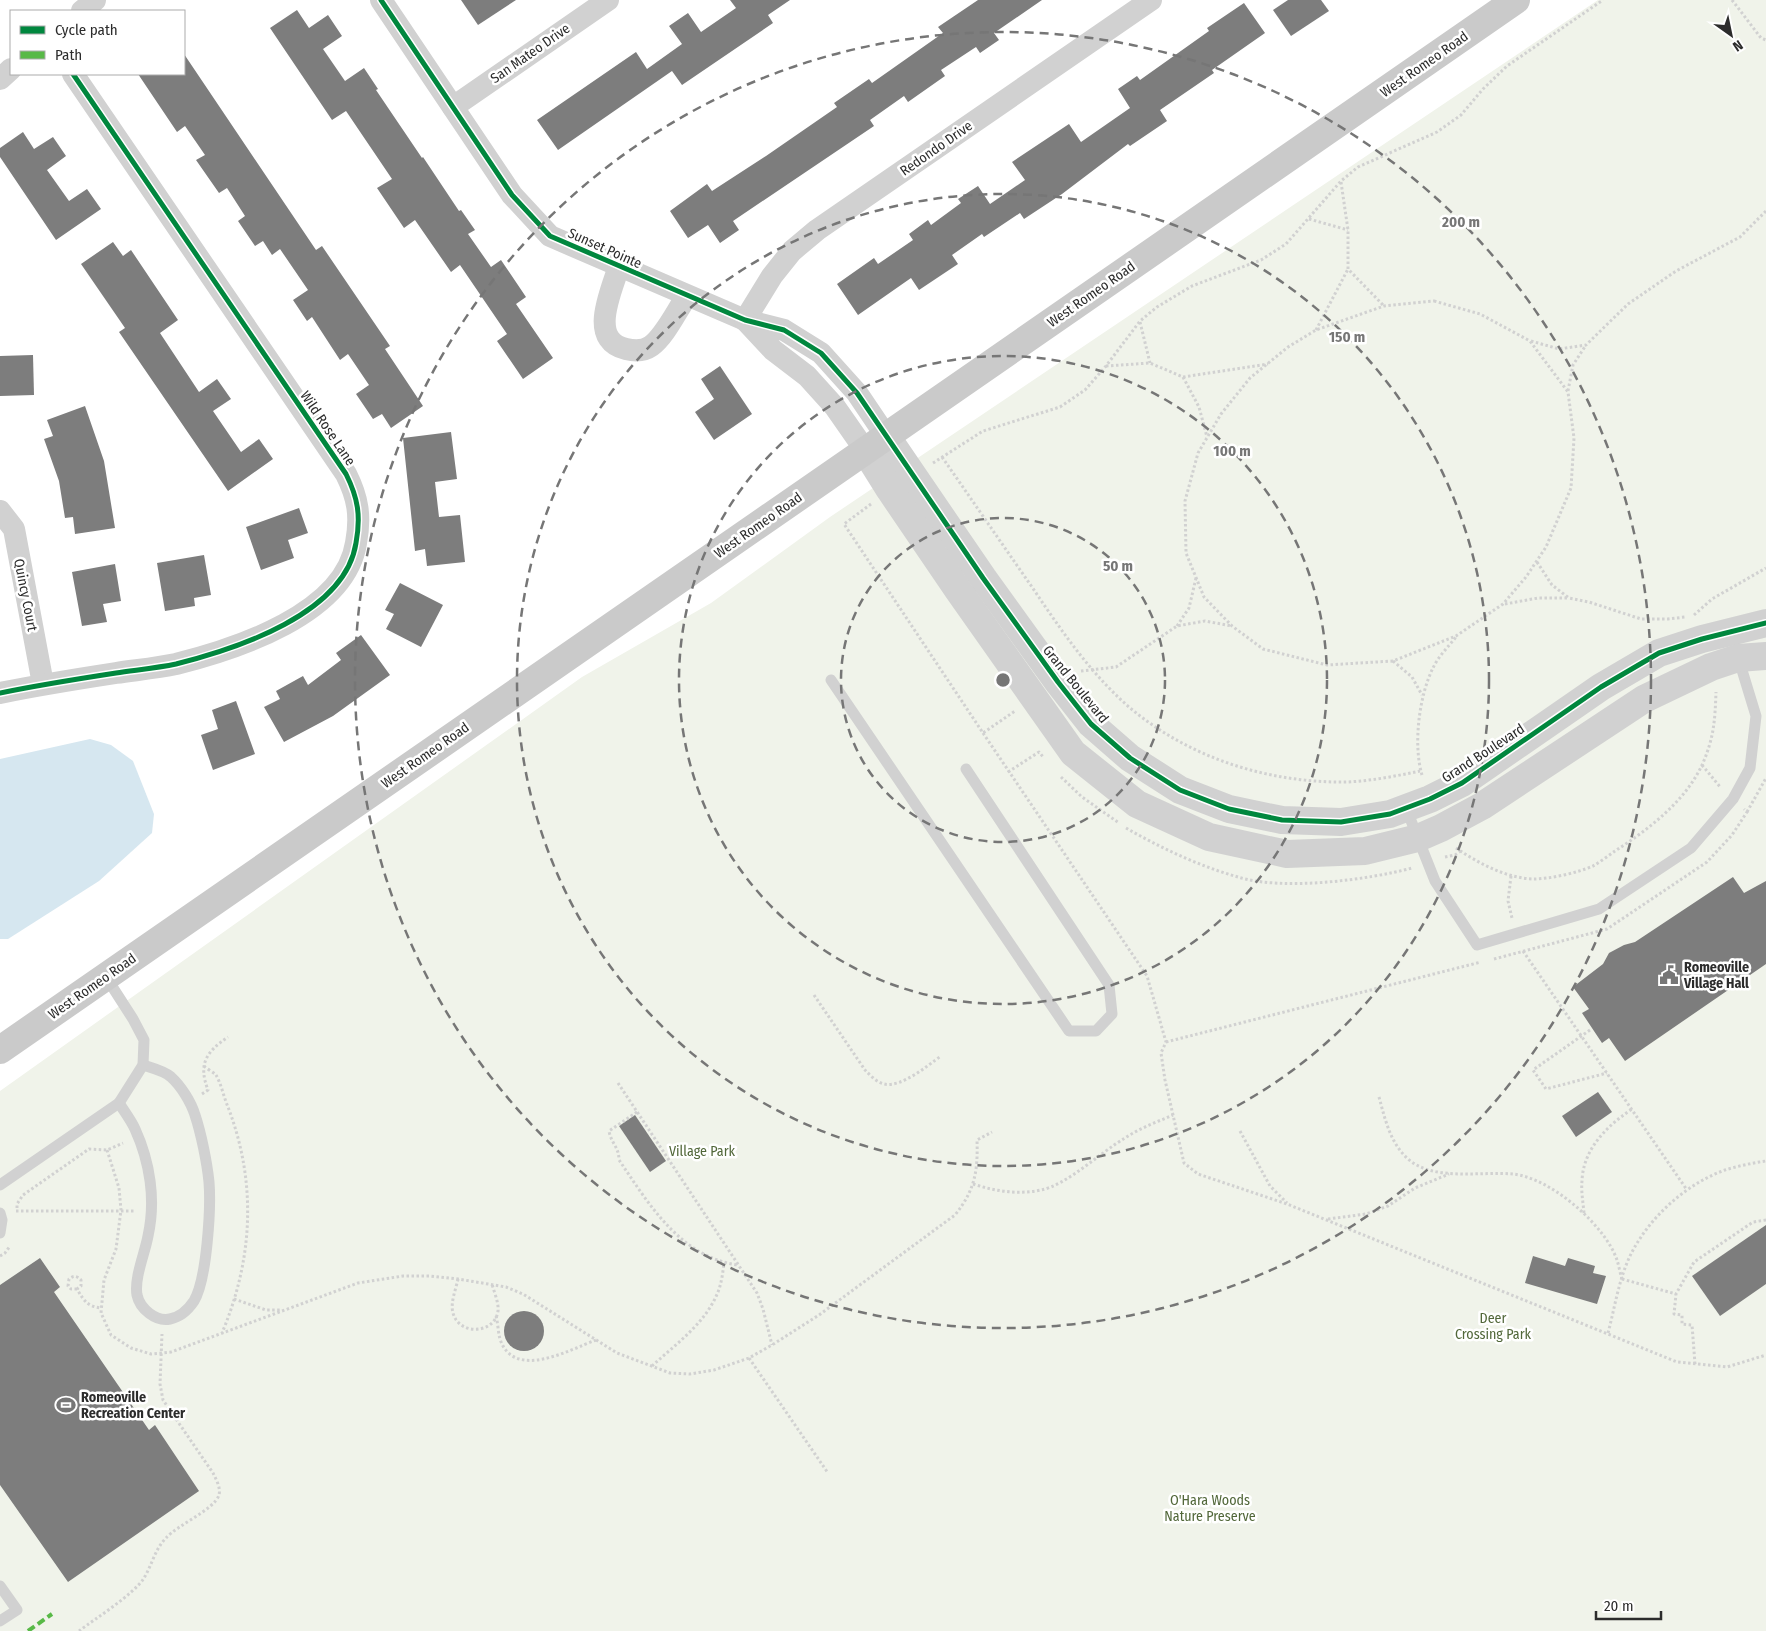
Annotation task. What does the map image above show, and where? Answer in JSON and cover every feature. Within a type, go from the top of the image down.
[{"type":"main road","name":"West Romeo Road","points":[[0,1050],[1516,0]]},
{"type":"street","points":[[83,10],[95,0]]},
{"type":"street","name":"Sunset Pointe","points":[[381,0],[512,195],[550,236],[745,320],[784,330],[821,353],[857,393],[876,443]]},
{"type":"street","name":"San Mateo Drive","points":[[453,107],[608,0]]},
{"type":"street","name":"Redondo Drive","points":[[745,320],[772,276],[792,251],[817,230],[1151,0]]},
{"type":"street","points":[[0,79],[10,69]]},
{"type":"street","name":"Wild Rose Lane","points":[[0,693],[43,684],[174,664],[221,652],[254,639],[292,620],[318,602],[335,586],[350,566],[356,549],[359,520],[354,490],[346,474],[75,75]]},
{"type":"street","name":"Sunset Pointe","points":[[619,266],[604,315],[604,325],[607,335],[613,343],[622,348],[631,351],[641,350],[658,340],[687,296]]},
{"type":"street","name":"Grand Boulevard","points":[[876,443],[913,475],[983,578],[1058,682],[1091,724],[1130,758],[1180,790],[1229,809],[1282,820],[1341,822],[1390,814],[1418,804],[1462,783],[1601,687],[1659,653],[1697,627],[1766,656]]},
{"type":"street","name":"Grand Boulevard","points":[[876,443],[890,490],[1073,753],[1137,804],[1209,837],[1288,854],[1365,851],[1430,833],[1482,806],[1644,699],[1711,668],[1734,644],[1766,623]]},
{"type":"street","name":"Quincy Court","points":[[0,511],[14,529],[43,684]]},
{"type":"lane","points":[[1418,804],[1430,833],[1435,881],[1478,945],[1599,909],[1691,848],[1733,799],[1750,768],[1756,716],[1734,644]]},
{"type":"lane","points":[[831,680],[1069,1031],[1096,1031],[1112,1014],[1108,985],[966,769]]},
{"type":"lane","points":[[0,1185],[119,1103],[144,1065],[144,1040],[106,976]]},
{"type":"lane","points":[[119,1103],[134,1127],[145,1157],[152,1197],[149,1235],[138,1275],[137,1296],[145,1310],[156,1318],[169,1320],[182,1315],[194,1300],[203,1271],[209,1220],[209,1182],[195,1114],[186,1097],[170,1075],[144,1065]]},
{"type":"lane","points":[[0,1213],[2,1220],[0,1233]]},
{"type":"lane","points":[[0,1586],[17,1610],[0,1621]]},
{"type":"path","points":[[913,475],[984,431],[1060,407],[1085,390],[1140,321],[1157,307],[1192,286],[1261,260],[1286,244],[1341,181],[1358,167],[1437,132],[1461,115],[1483,89],[1507,66],[1603,0]]},
{"type":"path","points":[[1732,0],[1762,38],[1766,40]]},
{"type":"path","points":[[1316,330],[1348,269],[1348,230],[1341,181]]},
{"type":"path","points":[[1586,345],[1559,349],[1530,341],[1480,314],[1434,301],[1384,306],[1316,330],[1288,347],[1250,378],[1221,414],[1198,453],[1185,501],[1186,553],[1204,597],[1232,626],[1263,649],[1326,665],[1393,661],[1456,636],[1503,604],[1526,577],[1546,547],[1571,488],[1574,438],[1568,392],[1573,365],[1586,345],[1628,304],[1676,271],[1740,237],[1766,211]]},
{"type":"path","points":[[1309,219],[1348,230]]},
{"type":"path","points":[[1348,269],[1384,306]]},
{"type":"path","points":[[1140,321],[1150,363]]},
{"type":"path","points":[[1530,341],[1568,392]]},
{"type":"path","points":[[1106,366],[1150,363],[1183,377],[1268,364]]},
{"type":"path","points":[[1183,377],[1199,408],[1207,438]]},
{"type":"path","points":[[942,457],[1059,626],[1093,670],[1130,708],[1158,728],[1199,752],[1274,776],[1312,781],[1348,782],[1420,771]]},
{"type":"path","points":[[890,490],[844,524],[1147,976],[1166,1042],[1161,1053],[1184,1163],[1198,1174],[1326,1219],[1677,1362],[1727,1367],[1766,1355]]},
{"type":"path","points":[[1536,562],[1552,585],[1568,598]]},
{"type":"path","points":[[1503,604],[1538,598],[1568,598],[1590,602],[1641,618],[1668,620],[1697,627],[1712,599],[1740,581],[1766,568]]},
{"type":"path","points":[[1058,682],[1072,672],[1116,667],[1176,626],[1189,608],[1196,577]]},
{"type":"path","points":[[1176,626],[1205,621],[1232,626]]},
{"type":"path","points":[[1418,804],[1420,771],[1419,730],[1422,696],[1433,667],[1456,636]]},
{"type":"path","points":[[1393,661],[1412,677],[1422,696]]},
{"type":"path","points":[[1430,833],[1450,843],[1470,858],[1511,876],[1534,879],[1565,874],[1593,866],[1646,830],[1672,806],[1690,785],[1702,765],[1712,739],[1715,714],[1717,683],[1711,668]]},
{"type":"path","points":[[983,733],[1034,699]]},
{"type":"path","points":[[1747,812],[1766,778]]},
{"type":"path","points":[[1445,857],[1455,855],[1461,851]]},
{"type":"path","points":[[1492,960],[1524,952],[1687,1190]]},
{"type":"path","points":[[1166,1042],[1484,961]]},
{"type":"path","points":[[814,996],[865,1070],[874,1079],[885,1084],[898,1082],[912,1076],[941,1056]]},
{"type":"path","points":[[1590,1030],[1533,1070],[1546,1089],[1607,1073]]},
{"type":"path","points":[[222,1333],[241,1274],[248,1227],[249,1203],[246,1175],[234,1123],[216,1075],[204,1066],[205,1058],[216,1045],[228,1037]]},
{"type":"path","points":[[618,1083],[757,1293],[772,1345]]},
{"type":"path","points":[[1379,1097],[1388,1128],[1396,1146],[1408,1159],[1429,1172],[1449,1174],[1484,1172],[1516,1174],[1546,1184],[1578,1207],[1605,1238],[1617,1259],[1622,1279]]},
{"type":"path","points":[[1584,1213],[1582,1180],[1585,1162],[1602,1133],[1619,1117],[1632,1109]]},
{"type":"path","points":[[637,1112],[609,1131],[610,1138],[619,1151],[619,1160],[652,1209],[681,1240],[703,1255],[724,1263],[739,1265]]},
{"type":"path","points":[[973,1184],[996,1191],[1042,1190],[1065,1179],[1124,1138],[1173,1115]]},
{"type":"path","points":[[1240,1130],[1270,1186],[1287,1204]]},
{"type":"path","points":[[16,1218],[17,1204],[22,1195],[89,1149],[107,1150],[119,1188],[121,1210],[116,1250],[104,1280],[101,1312],[111,1335],[131,1348],[151,1354],[170,1352],[358,1283],[403,1276],[458,1279],[506,1287],[523,1294],[617,1353],[670,1373],[690,1374],[714,1370],[749,1358],[772,1345],[819,1315],[955,1215],[967,1200],[973,1184],[978,1164],[977,1140],[992,1132]]},
{"type":"path","points":[[1608,1333],[1631,1253],[1642,1236],[1669,1204],[1705,1179],[1725,1170],[1766,1161]]},
{"type":"path","points":[[1326,1219],[1366,1214],[1388,1206],[1415,1188],[1449,1174]]},
{"type":"path","points":[[16,1211],[121,1210]]},
{"type":"path","points":[[1695,1364],[1692,1325],[1682,1324],[1682,1315],[1674,1314],[1676,1294],[1694,1262],[1753,1222],[1766,1220]]},
{"type":"path","points":[[0,1256],[5,1253],[13,1242]]},
{"type":"path","points":[[652,1366],[692,1329],[709,1310],[720,1287],[724,1263]]},
{"type":"path","points":[[73,1276],[81,1280],[81,1286],[77,1289],[71,1289],[68,1286],[69,1279],[73,1276]]},
{"type":"path","points":[[458,1279],[453,1313],[458,1322],[466,1328],[474,1330],[484,1328],[496,1316],[498,1309],[492,1284]]},
{"type":"path","points":[[1622,1279],[1676,1294]]},
{"type":"path","points":[[77,1289],[84,1302],[90,1306],[101,1308]]},
{"type":"path","points":[[234,1298],[266,1310],[284,1310]]},
{"type":"path","points":[[496,1316],[500,1340],[516,1359],[524,1361],[545,1360],[596,1340]]},
{"type":"path","points":[[79,1631],[134,1590],[144,1579],[166,1538],[213,1503],[219,1494],[218,1485],[213,1473],[163,1400],[160,1384],[160,1353]]},
{"type":"path","points":[[749,1358],[828,1473]]},
{"type":"green space","points":[[1598,0],[1766,0],[1766,1631],[0,1631],[0,1091],[582,677],[711,603],[830,517]]},
{"type":"shaded area","points":[[90,739],[111,745],[133,761],[154,814],[152,833],[99,881],[8,939],[0,939],[0,759]]},
{"type":"building","points":[[461,0],[516,0],[478,25]]},
{"type":"building","points":[[730,0],[790,0],[768,15],[773,23],[682,85],[672,71],[558,150],[537,120],[636,52],[647,69],[682,44],[669,26],[688,13],[701,32],[736,8]]},
{"type":"building","points":[[978,0],[1042,0],[994,33],[999,40],[980,53],[976,47],[941,70],[945,76],[908,102],[904,96],[870,120],[874,126],[733,221],[739,230],[720,243],[708,225],[688,238],[670,211],[707,184],[712,191],[766,156],[837,107],[834,103],[869,79],[872,83],[943,33],[938,27]]},
{"type":"building","points":[[1288,0],[1321,0],[1329,11],[1291,36],[1273,10]]},
{"type":"building","points":[[1244,3],[1265,33],[1212,70],[1214,73],[1160,110],[1167,121],[1130,146],[1128,144],[1062,194],[1024,219],[1020,213],[984,237],[982,234],[952,255],[958,264],[919,290],[911,278],[858,315],[837,284],[874,258],[878,264],[913,240],[909,234],[928,220],[931,225],[961,203],[958,199],[978,186],[990,204],[1025,180],[1012,162],[1069,124],[1081,142],[1130,108],[1118,89],[1137,76],[1140,80],[1209,31],[1207,28]]},
{"type":"building","points":[[297,10],[309,28],[328,15],[342,36],[323,49],[345,81],[364,68],[378,89],[376,90],[422,158],[459,211],[461,210],[475,230],[468,234],[491,267],[501,260],[526,297],[516,304],[553,358],[523,379],[497,341],[507,334],[460,265],[451,272],[415,220],[404,228],[377,188],[392,179],[346,111],[332,120],[270,28]]},
{"type":"building","points":[[185,55],[316,250],[322,246],[390,346],[385,349],[423,406],[391,428],[382,414],[373,419],[356,394],[369,385],[348,354],[340,360],[312,317],[307,321],[293,300],[308,290],[280,249],[272,255],[263,241],[255,246],[238,221],[245,216],[227,188],[219,193],[196,160],[205,155],[185,126],[177,132],[139,75],[185,75]]},
{"type":"building","points":[[23,132],[34,149],[53,137],[66,156],[47,170],[69,201],[87,189],[101,209],[56,240],[0,157],[0,148]]},
{"type":"building","points":[[113,242],[123,256],[131,250],[178,320],[160,333],[199,392],[217,379],[231,399],[213,411],[241,452],[259,439],[273,459],[228,491],[119,332],[125,328],[81,264]]},
{"type":"building","points":[[33,355],[34,395],[0,396],[0,356]]},
{"type":"building","points":[[720,366],[752,414],[714,440],[695,412],[714,399],[701,379]]},
{"type":"building","points":[[85,406],[104,461],[115,528],[75,534],[73,517],[65,518],[59,481],[44,439],[53,436],[47,420]]},
{"type":"building","points":[[451,432],[457,479],[435,482],[439,517],[460,515],[465,562],[427,566],[425,549],[415,551],[403,438]]},
{"type":"building","points":[[299,508],[308,533],[288,540],[294,558],[261,570],[246,527]]},
{"type":"building","points":[[204,555],[211,595],[194,598],[195,606],[165,611],[157,563]]},
{"type":"building","points":[[115,564],[121,601],[103,604],[107,622],[82,626],[72,572]]},
{"type":"building","points":[[400,583],[443,605],[421,647],[386,629],[394,614],[385,610]]},
{"type":"building","points":[[361,635],[390,675],[333,716],[284,742],[264,707],[280,699],[276,691],[303,676],[308,685],[341,660],[336,653]]},
{"type":"building","points":[[236,701],[255,754],[213,770],[201,735],[218,729],[212,710]]},
{"type":"building","name":"Romeoville Village Hall","points":[[1733,877],[1744,893],[1766,881],[1766,964],[1625,1061],[1609,1038],[1602,1043],[1582,1013],[1589,1009],[1573,987],[1603,964],[1609,953],[1624,945],[1635,942]]},
{"type":"building","points":[[1598,1092],[1612,1112],[1576,1137],[1562,1116]]},
{"type":"building","points":[[635,1115],[666,1161],[650,1172],[619,1126]]},
{"type":"building","points":[[1766,1225],[1766,1284],[1720,1316],[1692,1276]]},
{"type":"building","points":[[1533,1256],[1565,1266],[1568,1258],[1595,1266],[1593,1273],[1606,1276],[1597,1304],[1525,1283]]},
{"type":"building","name":"Romeoville Recreation Center","points":[[40,1258],[60,1287],[54,1292],[149,1430],[155,1425],[199,1491],[68,1582],[0,1485],[0,1285]]},
{"type":"building","points":[[528,1311],[535,1314],[541,1320],[544,1331],[543,1339],[535,1348],[528,1351],[520,1351],[513,1348],[505,1339],[504,1327],[507,1320],[516,1312]]},
{"type":"marked path","points":[[28,1631],[52,1614]]},
{"type":"cycle path","points":[[381,0],[512,195],[550,236],[745,320],[784,330],[821,353],[857,393],[983,578],[1058,682],[1091,724],[1130,758],[1180,790],[1229,809],[1282,820],[1341,822],[1390,814],[1430,799],[1462,783],[1601,687],[1659,653],[1702,639],[1766,623]]},
{"type":"cycle path","points":[[0,693],[176,664],[228,649],[256,638],[310,609],[332,590],[348,568],[356,543],[358,524],[356,499],[346,474],[74,75]]},
{"type":"place","name":"Romeoville Village Hall","points":[[1669,975]]},
{"type":"place","name":"Romeoville Recreation Center","points":[[66,1405]]},
{"type":"park label","name":"Village Park","points":[[702,1151]]},
{"type":"park label","name":"Deer Crossing Park","points":[[1493,1326]]},
{"type":"park label","name":"O'Hara Woods Nature Preserve","points":[[1210,1508]]}]
